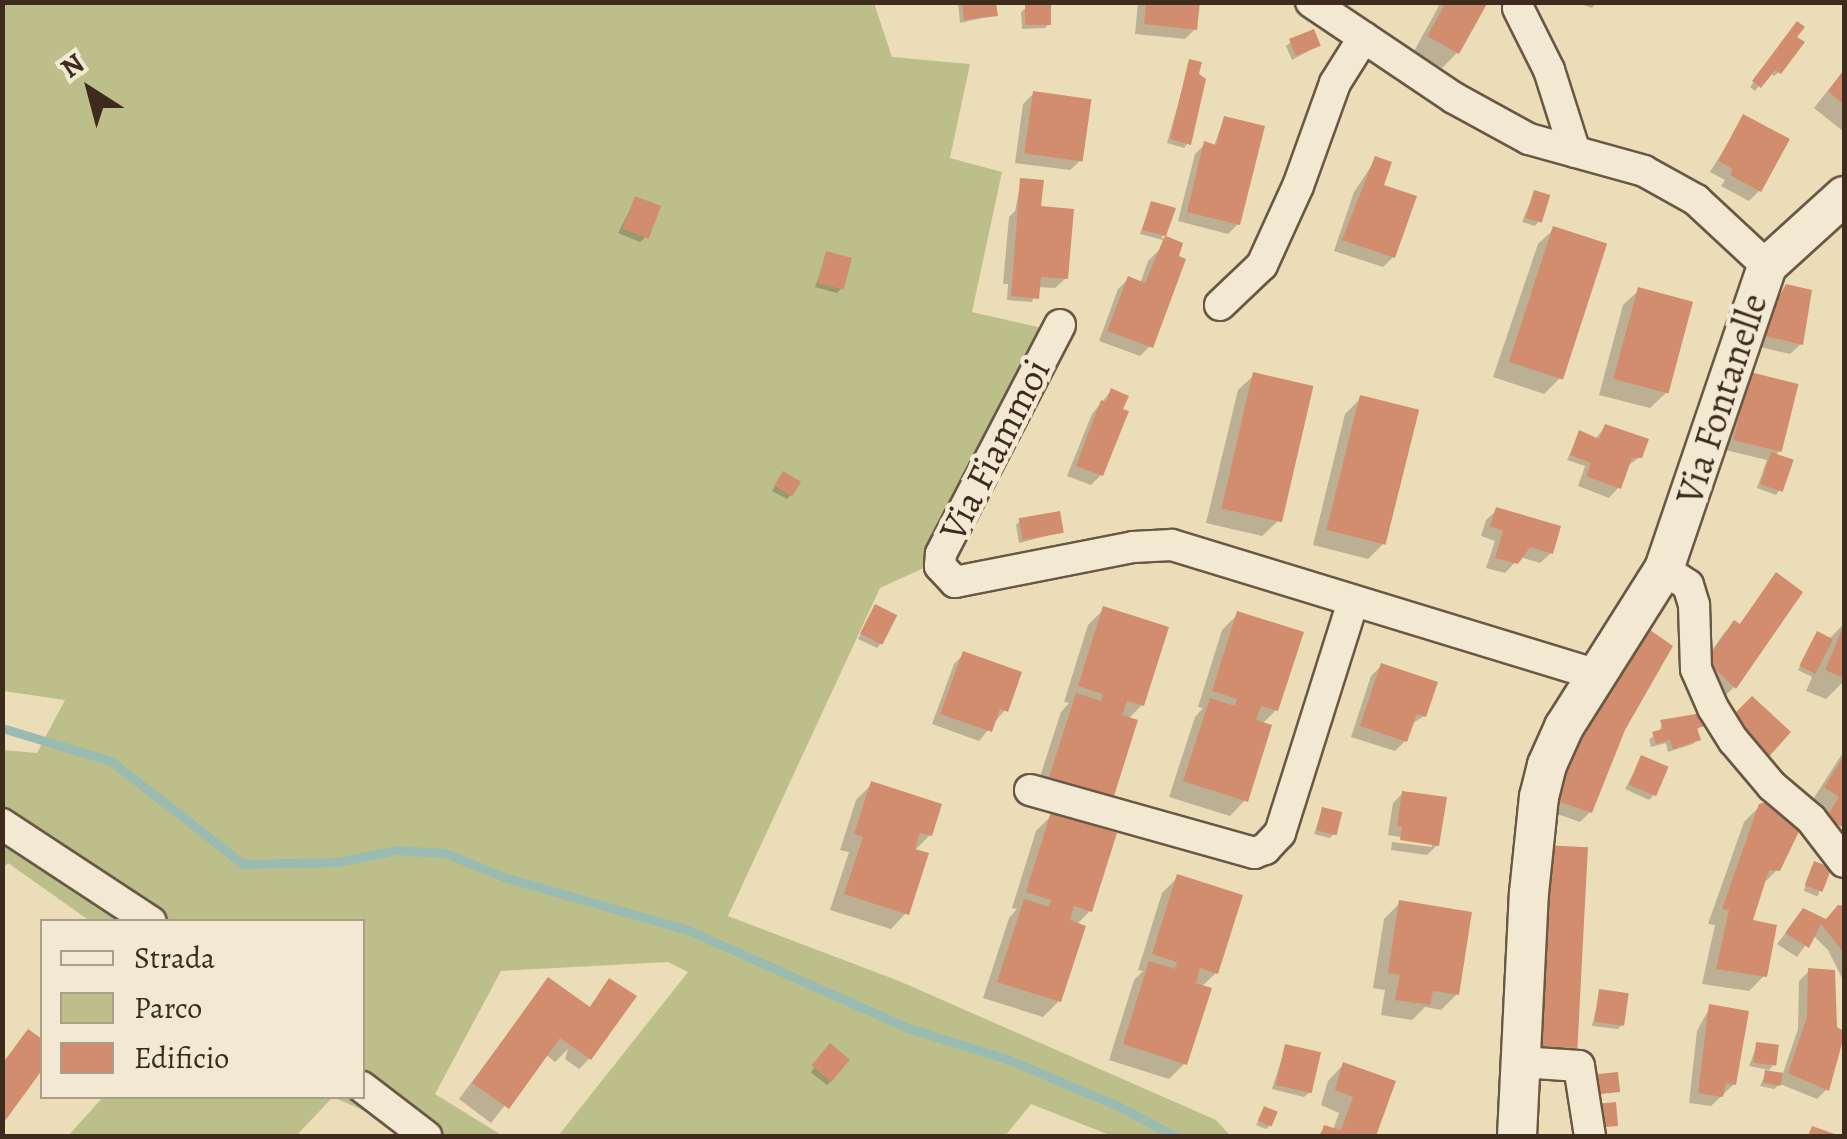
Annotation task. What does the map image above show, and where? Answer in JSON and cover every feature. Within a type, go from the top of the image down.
[{"type":"street","points":[[1311,2],[1454,98],[1530,139],[1644,171],[1696,200],[1767,266]]},
{"type":"street","points":[[1518,8],[1549,70],[1575,152]]},
{"type":"street","points":[[1220,305],[1262,266],[1298,186],[1335,83],[1364,37]]},
{"type":"street","name":"Via Fontanelle","points":[[1664,568],[1767,266],[1844,196]]},
{"type":"street","name":"Via Fiammoi","points":[[1060,324],[946,542],[940,566],[954,582],[1133,547],[1172,545],[1597,674]]},
{"type":"street","points":[[1517,1136],[1539,797],[1564,728],[1664,568],[1688,584],[1694,605],[1696,669],[1724,724],[1772,786],[1811,819],[1844,862]]},
{"type":"street","points":[[1030,790],[1254,853],[1265,849],[1280,833],[1353,601]]},
{"type":"street","points":[[2,824],[145,919]]},
{"type":"street","points":[[1521,1062],[1579,1066],[1590,1136]]},
{"type":"street","points":[[365,1089],[426,1136]]},
{"type":"green space","points":[[3,3],[874,3],[892,57],[970,64],[950,158],[1002,172],[972,312],[1046,329],[928,566],[880,588],[728,916],[899,981],[1216,1120],[1231,1136],[1112,1136],[1031,1104],[1005,1136],[558,1136],[688,972],[668,962],[501,971],[435,1094],[503,1136],[421,1136],[338,1099],[365,1099],[365,919],[87,919],[8,863],[3,868],[3,750],[37,753],[65,700],[3,691]]},
{"type":"green space","points":[[101,1099],[331,1099],[296,1136],[68,1136]]},
{"type":"building","points":[[1146,2],[1200,2],[1197,30],[1144,24]]},
{"type":"building","points":[[1446,2],[1488,2],[1459,54],[1427,36]]},
{"type":"building","points":[[962,3],[996,3],[998,16],[964,20]]},
{"type":"building","points":[[1025,5],[1051,5],[1051,25],[1025,25]]},
{"type":"building","points":[[1797,21],[1805,27],[1797,37],[1805,42],[1781,74],[1775,70],[1761,88],[1752,81]]},
{"type":"building","points":[[1314,29],[1321,46],[1296,56],[1289,39]]},
{"type":"building","points":[[1189,59],[1202,62],[1199,74],[1206,79],[1191,145],[1170,139]]},
{"type":"building","points":[[1844,70],[1844,105],[1828,91]]},
{"type":"building","points":[[1033,91],[1091,99],[1083,162],[1024,153]]},
{"type":"building","points":[[1743,114],[1790,139],[1761,192],[1730,175],[1733,169],[1718,161]]},
{"type":"building","points":[[1224,116],[1265,126],[1240,225],[1187,212],[1204,141],[1216,145]]},
{"type":"building","points":[[1375,156],[1392,162],[1384,185],[1417,196],[1395,258],[1342,240]]},
{"type":"building","points":[[1020,178],[1044,180],[1041,206],[1074,209],[1068,279],[1041,277],[1039,299],[1011,296]]},
{"type":"building","points":[[1534,190],[1550,195],[1542,223],[1526,218]]},
{"type":"building","points":[[635,196],[661,206],[649,239],[622,229]]},
{"type":"building","points":[[1151,201],[1176,208],[1166,236],[1183,243],[1179,256],[1186,259],[1153,348],[1107,331],[1128,276],[1145,283],[1165,236],[1142,230]]},
{"type":"building","points":[[1553,226],[1607,244],[1563,380],[1509,362]]},
{"type":"building","points":[[826,251],[852,258],[844,290],[817,283]]},
{"type":"building","points":[[1786,284],[1812,290],[1803,345],[1765,336],[1768,317]]},
{"type":"building","points":[[1638,287],[1693,302],[1668,394],[1613,379]]},
{"type":"building","points":[[1253,372],[1313,386],[1282,522],[1222,508]]},
{"type":"building","points":[[1750,372],[1799,384],[1782,452],[1733,440]]},
{"type":"building","points":[[1111,388],[1129,396],[1123,409],[1129,411],[1103,476],[1076,466],[1101,400],[1106,402]]},
{"type":"building","points":[[1360,395],[1419,410],[1386,545],[1326,530]]},
{"type":"building","points":[[1605,424],[1649,439],[1642,458],[1632,458],[1621,489],[1586,476],[1591,463],[1570,455],[1579,430],[1599,439]]},
{"type":"building","points":[[1771,452],[1794,460],[1783,492],[1760,484]]},
{"type":"building","points":[[783,471],[801,482],[792,496],[774,486]]},
{"type":"building","points":[[1496,507],[1561,526],[1553,554],[1530,547],[1518,564],[1495,558],[1503,531],[1490,526]]},
{"type":"building","points":[[1060,511],[1064,533],[1022,540],[1019,518]]},
{"type":"building","points":[[1776,572],[1803,592],[1736,689],[1706,661],[1734,620],[1740,624]]},
{"type":"building","points":[[875,604],[897,615],[882,645],[860,633]]},
{"type":"building","points":[[1103,606],[1169,627],[1144,706],[1127,701],[1122,715],[1138,720],[1114,796],[1049,777],[1076,693],[1101,701],[1103,694],[1078,686]]},
{"type":"building","points":[[1237,611],[1304,632],[1278,711],[1261,706],[1256,720],[1272,725],[1248,802],[1183,781],[1210,698],[1235,706],[1237,699],[1212,691]]},
{"type":"building","points":[[1643,625],[1673,646],[1625,730],[1592,813],[1546,797]]},
{"type":"building","points":[[1844,625],[1844,678],[1825,670]]},
{"type":"building","points":[[1817,631],[1833,639],[1815,674],[1799,666]]},
{"type":"building","points":[[963,651],[1022,672],[1008,712],[1000,709],[992,732],[940,714]]},
{"type":"building","points":[[1381,663],[1438,682],[1426,717],[1417,714],[1407,742],[1360,726]]},
{"type":"building","points":[[1752,696],[1791,732],[1764,762],[1731,717]]},
{"type":"building","points":[[1702,713],[1706,726],[1697,728],[1701,740],[1673,749],[1670,740],[1656,744],[1652,732],[1663,729],[1660,720]]},
{"type":"building","points":[[1641,755],[1669,767],[1656,796],[1628,784]]},
{"type":"building","points":[[1844,756],[1841,827],[1827,816],[1839,797],[1824,787]]},
{"type":"building","points":[[871,781],[942,804],[932,836],[920,833],[915,849],[929,853],[909,915],[844,894],[863,837],[854,834]]},
{"type":"building","points":[[1402,791],[1447,797],[1439,846],[1400,840],[1402,826],[1397,826]]},
{"type":"building","points":[[1771,800],[1803,823],[1780,871],[1769,870],[1753,920],[1777,925],[1767,977],[1716,969],[1729,910],[1722,909],[1759,804]]},
{"type":"building","points":[[1322,807],[1342,812],[1337,835],[1316,830]]},
{"type":"building","points":[[1051,812],[1117,833],[1092,912],[1074,906],[1070,920],[1086,926],[1061,1002],[997,982],[1024,899],[1049,907],[1051,900],[1026,892]]},
{"type":"building","points":[[1543,845],[1588,847],[1577,1048],[1532,1046]]},
{"type":"building","points":[[1814,861],[1832,868],[1822,892],[1805,885]]},
{"type":"building","points":[[1177,874],[1243,895],[1218,974],[1200,968],[1196,983],[1212,988],[1187,1065],[1123,1044],[1149,961],[1175,969],[1177,962],[1152,954]]},
{"type":"building","points":[[1399,900],[1472,912],[1459,995],[1433,991],[1430,1005],[1395,1000],[1400,975],[1388,973]]},
{"type":"building","points":[[1838,905],[1844,906],[1844,953],[1821,924],[1809,948],[1785,933],[1803,908],[1826,919]]},
{"type":"building","points":[[1808,968],[1835,970],[1837,1027],[1844,1031],[1844,1036],[1829,1091],[1788,1073],[1807,1017]]},
{"type":"building","points":[[548,977],[590,1007],[609,978],[637,996],[591,1060],[560,1038],[509,1109],[472,1083]]},
{"type":"building","points":[[1599,989],[1629,993],[1624,1026],[1594,1022]]},
{"type":"building","points":[[1709,1004],[1749,1011],[1736,1085],[1726,1083],[1723,1097],[1698,1093]]},
{"type":"building","points":[[28,1029],[40,1038],[40,1073],[2,1125],[2,1064]]},
{"type":"building","points":[[1756,1042],[1779,1045],[1776,1066],[1753,1063]]},
{"type":"building","points":[[830,1043],[850,1060],[831,1082],[811,1065]]},
{"type":"building","points":[[1285,1044],[1321,1052],[1312,1093],[1276,1085]]},
{"type":"building","points":[[1343,1062],[1396,1081],[1376,1136],[1320,1136],[1324,1125],[1341,1130],[1353,1097],[1335,1090]]},
{"type":"building","points":[[1765,1070],[1783,1073],[1781,1086],[1763,1083]]},
{"type":"building","points":[[1618,1072],[1620,1092],[1588,1095],[1586,1075]]},
{"type":"building","points":[[1616,1102],[1618,1126],[1596,1128],[1594,1104]]},
{"type":"building","points":[[1264,1106],[1278,1112],[1272,1127],[1258,1121]]},
{"type":"building","points":[[1812,1126],[1840,1136],[1808,1136]]},
{"type":"waterway","points":[[2,728],[111,761],[243,864],[338,862],[396,850],[445,853],[507,878],[688,930],[908,1028],[1007,1059],[1118,1106],[1175,1136]]}]
